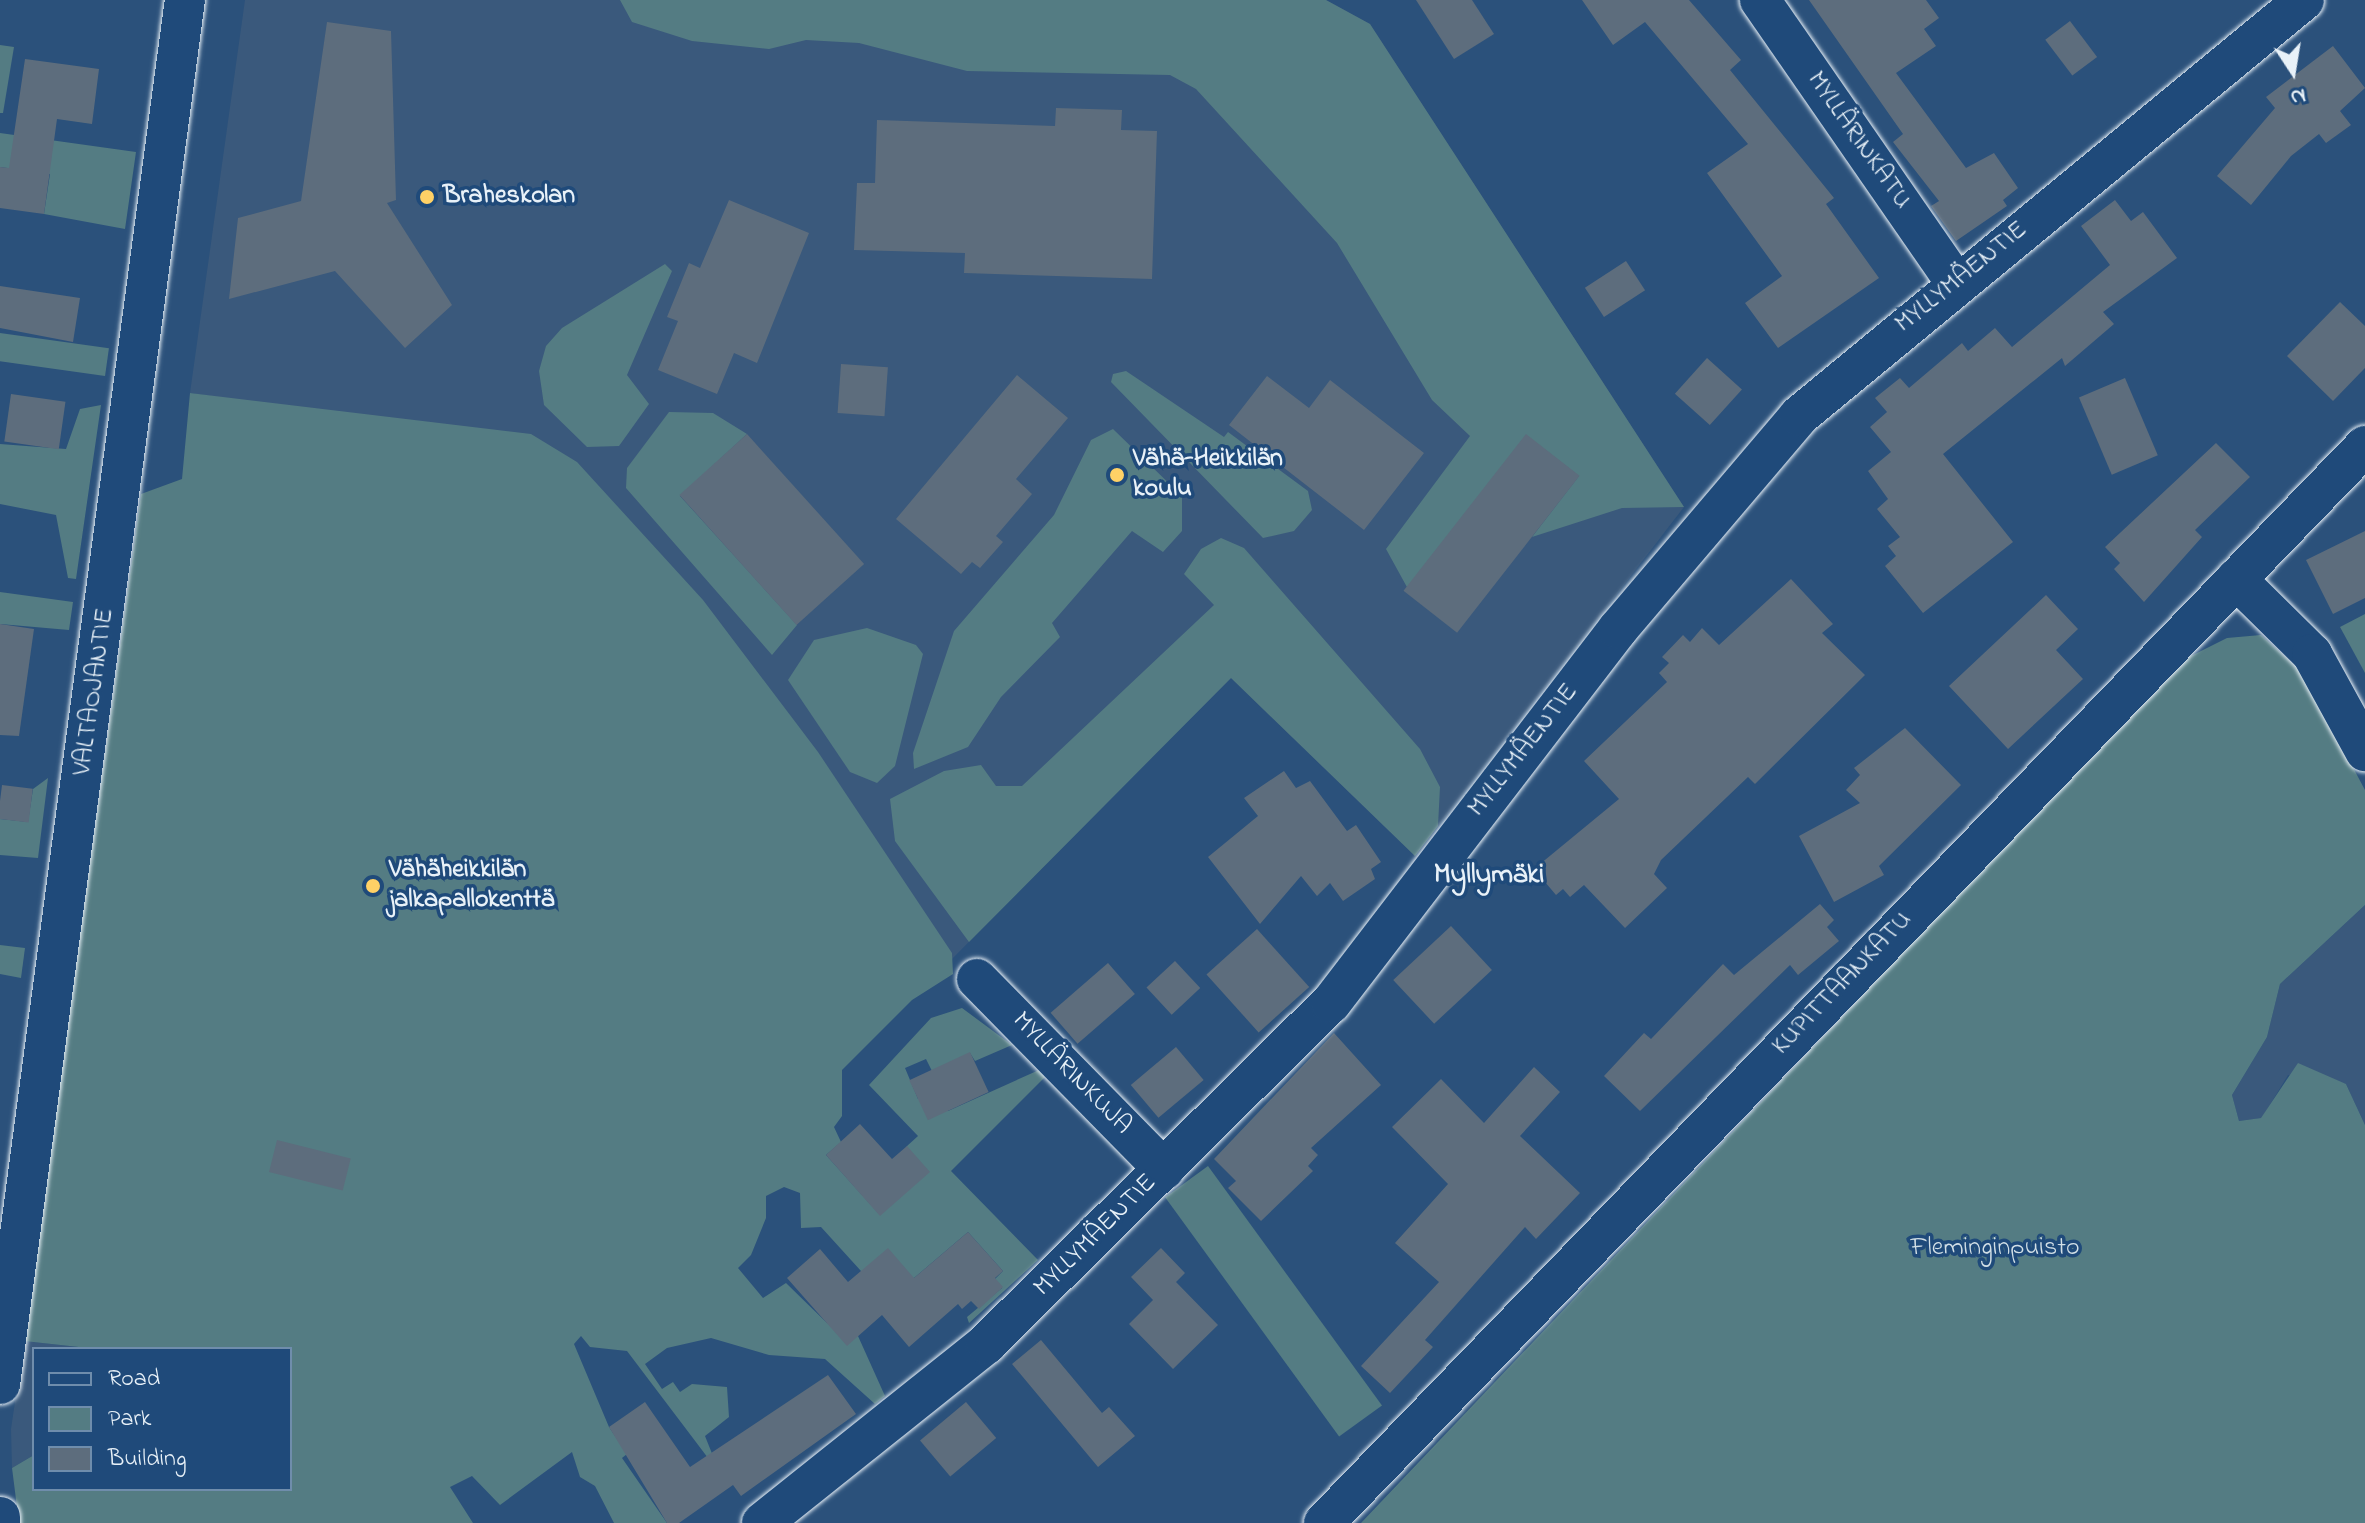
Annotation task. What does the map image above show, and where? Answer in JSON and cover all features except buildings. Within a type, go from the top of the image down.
[{"type":"street","name":"VALTAOJANTIE","points":[[0,1384],[185,0]]},
{"type":"street","name":"MYLLÄRINKATU","points":[[1760,0],[1955,282]]},
{"type":"street","name":"MYLLYMÄENTIE","points":[[762,1523],[946,1380],[1331,1003],[1618,629],[1799,416],[1955,282],[2304,0]]},
{"type":"street","name":"KUPITTAANKATU","points":[[1324,1523],[2365,446]]},
{"type":"street","points":[[2236,579],[2312,654],[2365,751]]},
{"type":"street","name":"MYLLÄRINKUJA","points":[[977,979],[1164,1169]]},
{"type":"street","points":[[0,1517],[0,1523]]},
{"type":"shaded area","name":"Vähä-Heikkilän koulu","points":[[245,0],[1326,0],[1370,24],[1684,507],[1415,856],[1231,678],[949,962],[770,689],[540,443],[190,393]]},
{"type":"shaded area","points":[[2365,905],[2365,1125],[2346,1084],[2288,1075],[2262,1118],[2239,1121],[2232,1095],[2267,1037],[2280,984]]},
{"type":"shaded area","points":[[24,1341],[79,1347],[32,1347],[32,1456],[12,1468],[11,1429]]},
{"type":"green space","points":[[620,0],[1326,0],[1370,24],[1684,507],[1622,508],[1532,537],[1579,476],[1526,435],[1408,589],[1386,549],[1470,436],[1432,400],[1337,243],[1196,89],[1170,75],[967,71],[859,43],[806,40],[769,49],[692,41],[632,22]]},
{"type":"green space","points":[[0,45],[14,47],[3,113],[0,113]]},
{"type":"green space","points":[[0,133],[136,152],[125,229],[44,214],[50,174],[0,167]]},
{"type":"green space","points":[[665,264],[672,271],[627,375],[649,404],[619,446],[587,447],[544,405],[539,371],[546,346],[562,328]]},
{"type":"green space","points":[[0,333],[109,348],[105,376],[0,361]]},
{"type":"green space","points":[[1126,371],[1224,437],[1228,432],[1308,491],[1312,510],[1294,531],[1263,538],[1111,382],[1113,374]]},
{"type":"green space","points":[[190,393],[531,434],[577,462],[703,600],[818,752],[952,953],[953,974],[912,1000],[842,1070],[842,1116],[834,1127],[841,1142],[826,1155],[880,1215],[907,1146],[918,1136],[869,1085],[931,1018],[962,1008],[1012,1045],[975,1061],[970,1053],[932,1071],[926,1059],[905,1068],[918,1099],[938,1090],[948,1111],[1039,1070],[1045,1077],[951,1171],[1038,1260],[969,1323],[967,1317],[1002,1288],[995,1279],[1003,1271],[968,1232],[914,1278],[861,1271],[821,1227],[801,1228],[800,1193],[784,1187],[766,1196],[766,1218],[751,1255],[738,1268],[763,1298],[786,1283],[827,1323],[858,1336],[885,1396],[875,1404],[825,1359],[769,1355],[711,1338],[667,1348],[645,1364],[662,1389],[673,1382],[680,1392],[692,1384],[727,1387],[729,1417],[705,1436],[713,1456],[708,1458],[627,1351],[590,1347],[581,1336],[574,1344],[609,1427],[627,1454],[622,1458],[667,1523],[614,1523],[595,1486],[580,1477],[572,1452],[500,1505],[472,1476],[450,1487],[473,1523],[19,1523],[12,1468],[32,1456],[32,1491],[292,1491],[292,1347],[79,1347],[24,1341],[141,494],[182,479]]},
{"type":"green space","points":[[101,405],[76,579],[68,578],[56,515],[0,504],[0,444],[66,449],[80,409]]},
{"type":"green space","points":[[669,412],[713,413],[747,434],[680,496],[797,625],[772,655],[626,488],[627,468]]},
{"type":"green space","points":[[1113,429],[1182,496],[1182,531],[1163,552],[1132,531],[1052,623],[1060,637],[1001,697],[968,747],[914,769],[913,753],[954,631],[1054,515],[1091,440]]},
{"type":"green space","points":[[1221,538],[1244,548],[1420,749],[1440,787],[1438,826],[1415,856],[1231,678],[969,942],[895,841],[890,799],[944,771],[981,765],[996,786],[1022,786],[1214,605],[1184,574],[1201,549]]},
{"type":"green space","points":[[0,592],[73,602],[69,630],[0,624]]},
{"type":"green space","points":[[2365,614],[2365,673],[2340,627]]},
{"type":"green space","points":[[867,628],[916,645],[923,654],[895,766],[877,783],[850,772],[788,680],[814,640]]},
{"type":"green space","name":"Fleminginpuisto","points":[[2261,635],[2302,672],[2365,790],[2365,905],[2280,984],[2267,1037],[2232,1095],[2239,1121],[2261,1118],[2298,1063],[2346,1084],[2365,1125],[2365,1523],[1361,1523],[2179,662],[2227,638]]},
{"type":"green space","points":[[48,778],[38,858],[0,855],[0,819],[28,822],[33,789]]},
{"type":"green space","points":[[0,945],[25,948],[21,978],[0,974]]},
{"type":"green space","points":[[1208,1166],[1382,1405],[1339,1437],[1165,1197]]},
{"type":"place","name":"Braheskolan","points":[[427,197]]},
{"type":"place","name":"Vähä-Heikkilän koulu","points":[[1117,475]]},
{"type":"place","name":"Vähäheikkilän jalkapallokenttä","points":[[373,886]]},
{"type":"district","name":"Myllymäki","points":[[1489,876]]}]
